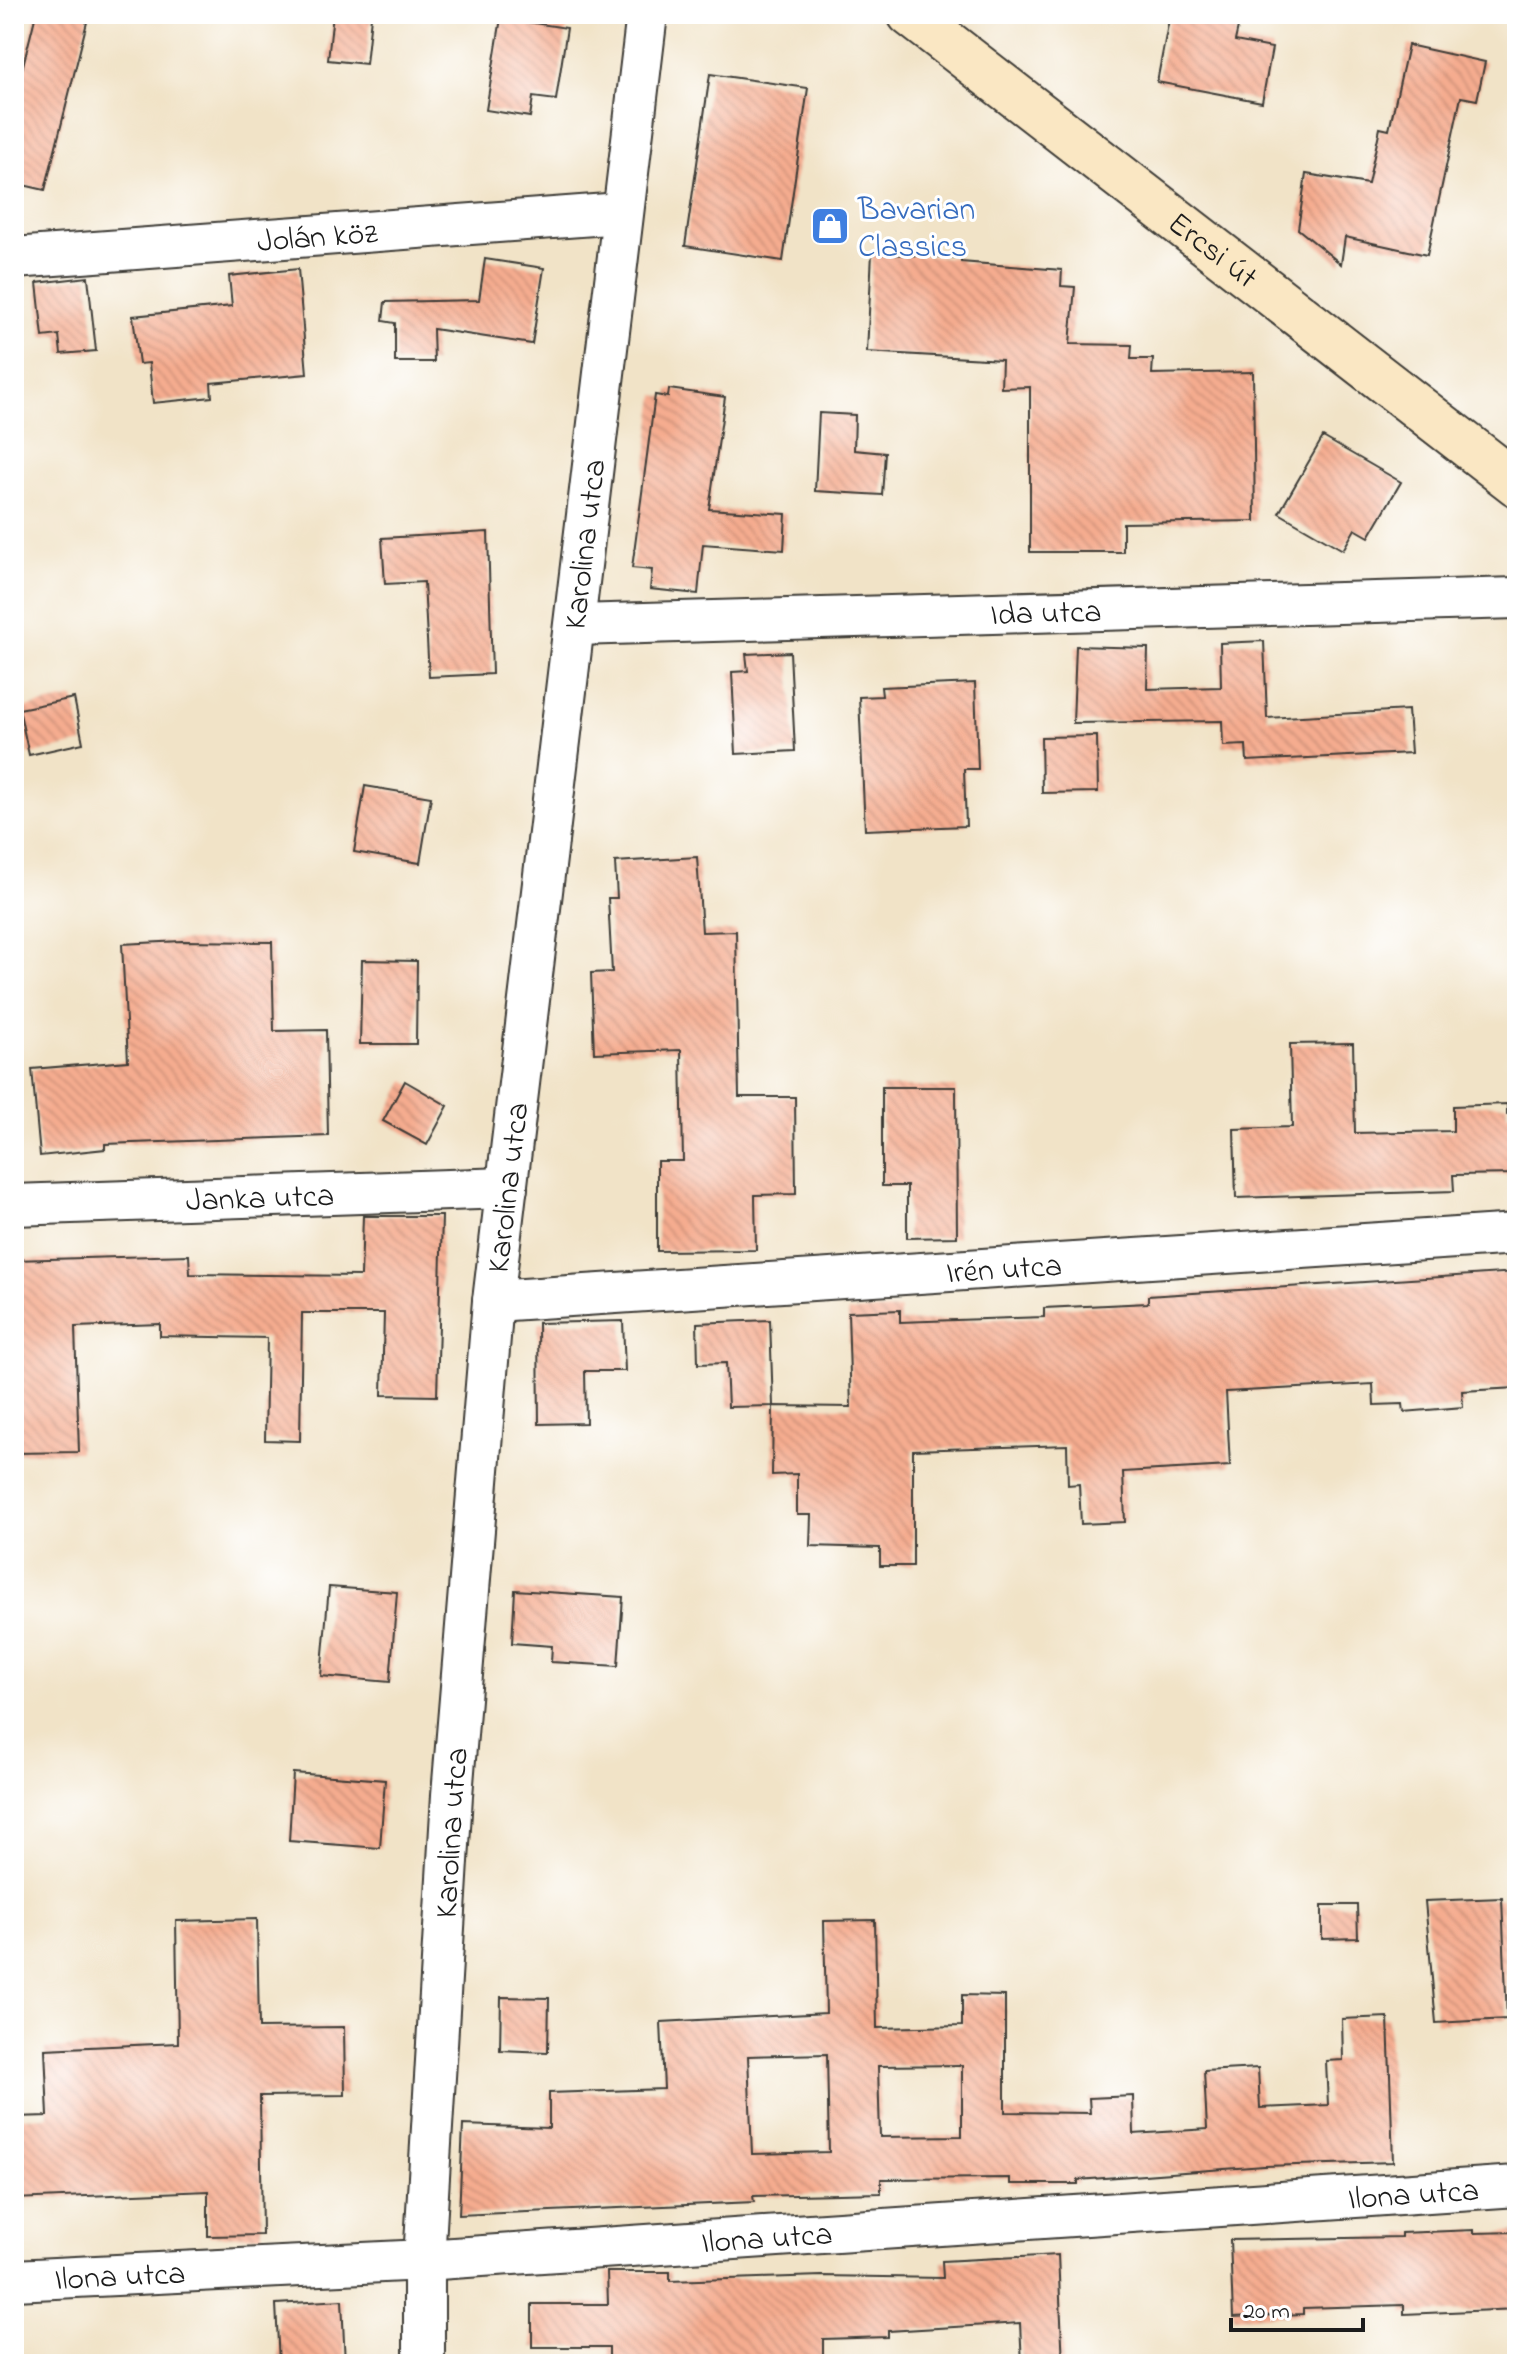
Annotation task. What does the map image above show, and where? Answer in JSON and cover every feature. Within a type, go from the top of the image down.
[{"type":"main road","name":"Ercsi út","points":[[910,14],[1517,484]]},
{"type":"street","name":"Karolina utca","points":[[424,2364],[424,2260],[452,1795],[493,1301],[647,14]]},
{"type":"street","name":"Jolán köz","points":[[14,258],[621,213]]},
{"type":"street","name":"Ida utca","points":[[576,625],[1517,598]]},
{"type":"street","name":"Janka utca","points":[[14,1205],[507,1188]]},
{"type":"street","name":"Irén utca","points":[[493,1301],[1517,1234]]},
{"type":"street","name":"Ilona utca","points":[[14,2280],[424,2260],[1517,2186]]},
{"type":"building","points":[[36,14],[89,14],[45,190],[14,183],[14,101]]},
{"type":"building","points":[[333,14],[371,17],[366,64],[328,60]]},
{"type":"building","points":[[1170,14],[1241,14],[1235,41],[1272,48],[1262,102],[1157,82]]},
{"type":"building","points":[[501,18],[567,28],[556,100],[533,97],[530,117],[486,110]]},
{"type":"building","points":[[1408,45],[1485,62],[1477,100],[1461,97],[1427,255],[1345,237],[1341,264],[1298,229],[1306,174],[1368,184],[1380,128],[1389,130]]},
{"type":"building","points":[[710,74],[808,88],[783,261],[685,246]]},
{"type":"building","points":[[872,253],[961,258],[961,262],[1062,270],[1061,286],[1075,287],[1070,344],[1132,345],[1131,359],[1153,359],[1152,374],[1253,372],[1255,521],[1123,523],[1123,552],[1030,552],[1030,387],[1001,388],[1002,360],[867,352]]},
{"type":"building","points":[[485,259],[544,268],[532,344],[433,329],[434,362],[395,362],[395,323],[383,321],[385,302],[479,300]]},
{"type":"building","points":[[298,269],[307,374],[211,383],[212,397],[153,403],[149,363],[139,364],[133,316],[232,306],[229,276]]},
{"type":"building","points":[[88,277],[96,351],[61,354],[59,335],[43,337],[37,283]]},
{"type":"building","points":[[669,389],[725,397],[709,509],[786,514],[784,550],[703,544],[698,594],[650,589],[652,570],[632,568],[655,395],[668,397]]},
{"type":"building","points":[[819,413],[855,415],[854,450],[885,453],[882,495],[815,491]]},
{"type":"building","points":[[1323,437],[1401,482],[1369,537],[1355,529],[1343,550],[1279,513]]},
{"type":"building","points":[[488,532],[492,674],[429,677],[424,582],[385,584],[382,538]]},
{"type":"building","points":[[1264,641],[1267,718],[1408,710],[1411,753],[1247,761],[1246,745],[1223,746],[1222,721],[1073,723],[1076,646],[1148,648],[1147,689],[1221,687],[1220,643]]},
{"type":"building","points":[[790,652],[795,751],[736,754],[732,672],[748,671],[746,654]]},
{"type":"building","points":[[975,683],[978,769],[964,769],[966,826],[865,830],[859,697],[882,696],[881,687]]},
{"type":"building","points":[[74,698],[83,743],[29,755],[19,709]]},
{"type":"building","points":[[1097,736],[1098,792],[1042,793],[1041,737]]},
{"type":"building","points":[[365,786],[431,797],[420,863],[354,852]]},
{"type":"building","points":[[697,857],[702,932],[736,931],[739,1097],[795,1097],[796,1194],[755,1195],[756,1250],[657,1251],[657,1161],[683,1161],[681,1050],[594,1053],[591,973],[612,972],[608,898],[617,898],[615,862]]},
{"type":"building","points":[[272,942],[274,1031],[326,1030],[328,1136],[105,1144],[105,1149],[40,1156],[32,1069],[128,1061],[122,944]]},
{"type":"building","points":[[362,960],[417,961],[416,1044],[360,1044]]},
{"type":"building","points":[[1353,1043],[1355,1133],[1453,1131],[1453,1106],[1507,1104],[1507,1114],[1517,1113],[1517,1174],[1453,1175],[1454,1191],[1236,1198],[1234,1129],[1292,1127],[1290,1044]]},
{"type":"building","points":[[405,1081],[448,1106],[427,1145],[383,1121]]},
{"type":"building","points":[[882,1087],[956,1087],[957,1237],[907,1238],[907,1186],[882,1186]]},
{"type":"building","points":[[363,1216],[442,1216],[437,1396],[382,1395],[384,1313],[302,1313],[300,1441],[265,1440],[267,1338],[160,1336],[160,1324],[75,1327],[79,1452],[14,1453],[14,1260],[189,1255],[190,1274],[361,1276]]},
{"type":"building","points":[[1517,1272],[1517,1388],[1462,1391],[1463,1407],[1404,1412],[1403,1404],[1374,1405],[1373,1384],[1226,1392],[1230,1466],[1123,1472],[1125,1522],[1081,1524],[1079,1484],[1068,1485],[1067,1445],[913,1450],[913,1566],[880,1566],[880,1548],[810,1546],[811,1515],[797,1515],[797,1474],[772,1475],[773,1406],[851,1407],[848,1312],[900,1310],[900,1322],[1044,1317],[1044,1308],[1148,1303],[1148,1296]]},
{"type":"building","points":[[770,1320],[773,1406],[728,1407],[726,1363],[698,1364],[697,1323]]},
{"type":"building","points":[[623,1321],[625,1371],[585,1371],[586,1423],[539,1424],[538,1323]]},
{"type":"building","points":[[329,1587],[397,1592],[390,1682],[321,1676]]},
{"type":"building","points":[[515,1590],[623,1597],[618,1666],[551,1662],[552,1646],[512,1643]]},
{"type":"building","points":[[293,1773],[385,1780],[380,1848],[289,1841]]},
{"type":"building","points":[[1502,1898],[1507,2019],[1436,2023],[1425,1901]]},
{"type":"building","points":[[1322,1905],[1357,1905],[1358,1938],[1322,1939]]},
{"type":"building","points":[[257,1919],[259,2028],[344,2027],[345,2095],[260,2096],[262,2235],[208,2236],[208,2191],[14,2199],[14,2117],[48,2116],[45,2049],[178,2043],[176,1921]]},
{"type":"building","points":[[875,1920],[877,2028],[962,2026],[962,1995],[1005,1996],[1005,2112],[1090,2113],[1089,2098],[1133,2096],[1134,2134],[1207,2129],[1204,2071],[1258,2068],[1260,2108],[1328,2105],[1326,2061],[1343,2060],[1342,2019],[1388,2017],[1393,2162],[1264,2166],[1078,2180],[1078,2184],[1010,2184],[1010,2178],[881,2179],[881,2193],[753,2196],[754,2202],[459,2215],[463,2125],[549,2128],[549,2093],[664,2089],[661,2022],[826,2013],[824,1921]],"holes":[[[827,2054],[829,2152],[752,2154],[748,2056]],[[962,2065],[962,2136],[880,2137],[878,2066]]]},
{"type":"building","points":[[501,1997],[549,1998],[548,2052],[500,2050]]},
{"type":"building","points":[[1474,2230],[1474,2233],[1517,2232],[1517,2309],[1404,2314],[1404,2305],[1303,2308],[1303,2314],[1233,2317],[1230,2240],[1401,2237],[1401,2233]]},
{"type":"building","points":[[1058,2255],[1063,2364],[1022,2364],[1020,2323],[888,2331],[888,2337],[823,2339],[823,2364],[609,2364],[609,2347],[532,2347],[532,2304],[608,2304],[607,2272],[670,2272],[670,2281],[822,2276],[943,2278],[942,2261]]},
{"type":"building","points":[[342,2300],[345,2364],[279,2364],[276,2304]]},
{"type":"place","name":"Bavarian Classics","points":[[830,226]]}]
